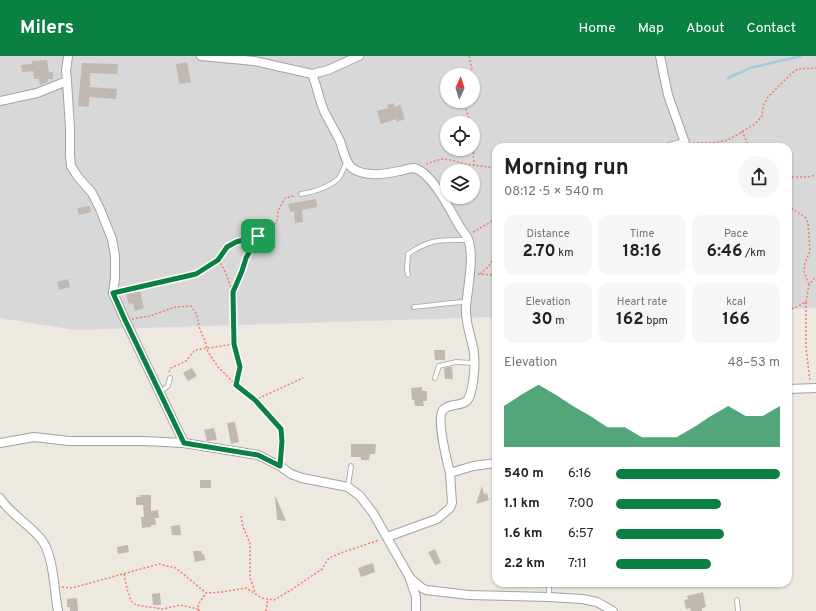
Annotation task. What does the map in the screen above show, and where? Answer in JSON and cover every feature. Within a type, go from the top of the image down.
[{"type":"street","points":[[68,56],[66,71],[71,166],[78,177],[92,192],[100,209],[112,239],[115,256],[113,293],[184,443]]},
{"type":"street","points":[[201,56],[255,58],[312,74],[328,70],[359,56]]},
{"type":"street","points":[[660,56],[668,95],[685,143]]},
{"type":"street","points":[[312,74],[317,85],[324,111],[339,140],[347,161],[353,169],[365,172],[383,173],[413,168],[418,170],[433,182],[468,238],[470,248],[470,275],[466,320],[474,353],[472,388],[467,401],[464,404],[444,409],[442,412],[441,422],[444,448],[450,472],[452,503],[450,508],[437,519],[387,537]]},
{"type":"street","points":[[0,101],[37,93],[67,80]]},
{"type":"street","points":[[792,389],[813,389]]},
{"type":"street","points":[[0,443],[34,437],[68,441],[144,441],[184,443],[258,455],[280,466],[291,474],[302,478],[348,486],[360,496],[373,513],[410,578],[416,597],[416,611]]},
{"type":"street","points":[[450,472],[473,466],[492,464]]},
{"type":"street","points":[[0,498],[9,509],[27,524],[43,541],[50,558],[58,611]]},
{"type":"street","points":[[410,578],[422,588],[433,592],[469,595],[582,599],[597,602],[613,611]]},
{"type":"lane","points":[[301,194],[321,188],[338,178],[347,161]]},
{"type":"lane","points":[[408,276],[408,254],[416,248],[436,240],[468,238]]},
{"type":"lane","points":[[414,306],[467,302]]},
{"type":"lane","points":[[435,378],[440,366],[456,362],[474,363]]},
{"type":"lane","points":[[160,392],[168,386],[170,378]]},
{"type":"lane","points":[[348,486],[351,466]]},
{"type":"lane","points":[[549,587],[549,597]]},
{"type":"lane","points":[[737,600],[738,611]]},
{"type":"path","points":[[469,56],[472,68]]},
{"type":"path","points":[[685,143],[712,143],[728,140],[755,124],[762,116],[763,106],[768,97],[792,73],[798,69],[816,68]]},
{"type":"path","points":[[742,131],[747,143]]},
{"type":"path","points":[[413,168],[441,159],[468,164]]},
{"type":"path","points":[[480,166],[492,167]]},
{"type":"path","points":[[792,178],[816,175]]},
{"type":"path","points":[[113,293],[196,274],[218,260],[227,247],[236,242],[258,236],[269,230],[276,222],[278,211],[285,198],[301,194]]},
{"type":"path","points":[[792,209],[805,217],[808,223],[810,251],[805,263],[804,272],[809,285]]},
{"type":"path","points":[[468,238],[477,229],[492,222]]},
{"type":"path","points":[[233,292],[246,258],[258,236]]},
{"type":"path","points":[[218,260],[224,269],[233,292],[234,344],[240,367],[236,385]]},
{"type":"path","points":[[480,274],[492,262]]},
{"type":"path","points":[[470,275],[492,275]]},
{"type":"path","points":[[813,389],[806,348],[806,302],[809,285],[816,276]]},
{"type":"path","points":[[792,309],[806,302]]},
{"type":"path","points":[[125,320],[150,316],[175,308],[192,306],[197,315],[199,327],[206,348],[218,367],[236,385],[255,400],[281,429],[282,441],[280,466]]},
{"type":"path","points":[[170,378],[168,373],[171,368],[186,361],[195,350],[234,344]]},
{"type":"path","points":[[255,400],[303,378]]},
{"type":"path","points":[[241,516],[243,526],[250,543],[250,578],[256,593]]},
{"type":"path","points":[[54,588],[72,588],[159,564],[176,568],[206,593],[246,588],[262,598],[274,600],[322,569],[329,558],[387,537]]},
{"type":"path","points":[[124,574],[131,601],[136,605],[163,609],[180,606],[198,610],[198,605],[206,593]]},
{"type":"path","points":[[266,611],[268,599]]},
{"type":"shaded area","points":[[0,56],[816,56],[816,308],[792,309],[792,143],[492,143],[492,317],[75,330],[0,318]]},
{"type":"building","points":[[47,60],[49,72],[53,72],[53,79],[48,79],[48,82],[40,85],[39,79],[34,79],[33,71],[22,72],[21,65],[32,64],[32,61]]},
{"type":"building","points":[[187,62],[191,82],[179,84],[176,64]]},
{"type":"building","points":[[82,63],[118,64],[117,74],[90,73],[90,87],[117,89],[116,99],[89,97],[89,107],[78,106]]},
{"type":"building","points":[[393,103],[395,107],[400,105],[405,119],[397,122],[396,119],[381,124],[377,111],[388,108],[387,105]]},
{"type":"building","points":[[316,199],[317,207],[302,210],[303,222],[295,223],[294,211],[290,212],[288,204]]},
{"type":"building","points":[[90,206],[91,212],[79,215],[77,208]]},
{"type":"building","points":[[68,279],[70,287],[59,290],[57,282]]},
{"type":"building","points":[[140,291],[144,308],[135,311],[133,303],[129,304],[126,294]]},
{"type":"building","points":[[434,350],[445,350],[445,360],[435,360]]},
{"type":"building","points":[[452,367],[453,379],[445,379],[444,368]]},
{"type":"building","points":[[192,368],[197,376],[188,381],[183,373]]},
{"type":"building","points":[[422,387],[422,391],[427,391],[427,401],[423,401],[424,406],[415,406],[414,400],[412,400],[411,388]]},
{"type":"building","points":[[235,422],[239,442],[231,444],[227,423]]},
{"type":"building","points":[[214,428],[217,440],[207,441],[204,430]]},
{"type":"building","points":[[351,444],[376,444],[375,454],[370,454],[369,460],[361,460],[361,457],[351,457]]},
{"type":"building","points":[[200,480],[211,480],[211,488],[200,488]]},
{"type":"building","points":[[482,486],[484,494],[487,493],[489,500],[476,504]]},
{"type":"building","points":[[140,495],[151,495],[151,511],[158,510],[159,518],[155,518],[156,525],[142,528],[141,517],[144,517],[143,505],[136,505],[136,497],[140,497]]},
{"type":"building","points":[[276,497],[286,521],[277,520]]},
{"type":"building","points":[[180,525],[181,535],[172,535],[171,526]]},
{"type":"building","points":[[128,545],[129,552],[118,554],[117,547]]},
{"type":"building","points":[[435,549],[441,563],[435,565],[428,552]]},
{"type":"building","points":[[193,551],[201,551],[202,554],[204,554],[205,560],[195,562]]},
{"type":"building","points":[[373,563],[375,572],[361,577],[358,568]]},
{"type":"building","points":[[703,592],[706,607],[702,608],[702,611],[691,611],[690,608],[686,609],[684,600],[688,599],[687,596]]},
{"type":"building","points":[[160,593],[161,605],[153,605],[152,594]]},
{"type":"building","points":[[77,598],[78,611],[70,611],[70,607],[67,607],[67,599]]},
{"type":"waterway","points":[[728,78],[750,68],[801,56]]},
{"type":"route","points":[[258,236],[246,258],[233,292],[234,344],[240,367],[236,385],[255,400],[281,429],[282,441],[280,466],[258,455],[184,443],[113,293],[196,274],[218,260],[227,247],[236,242],[258,236]]}]
